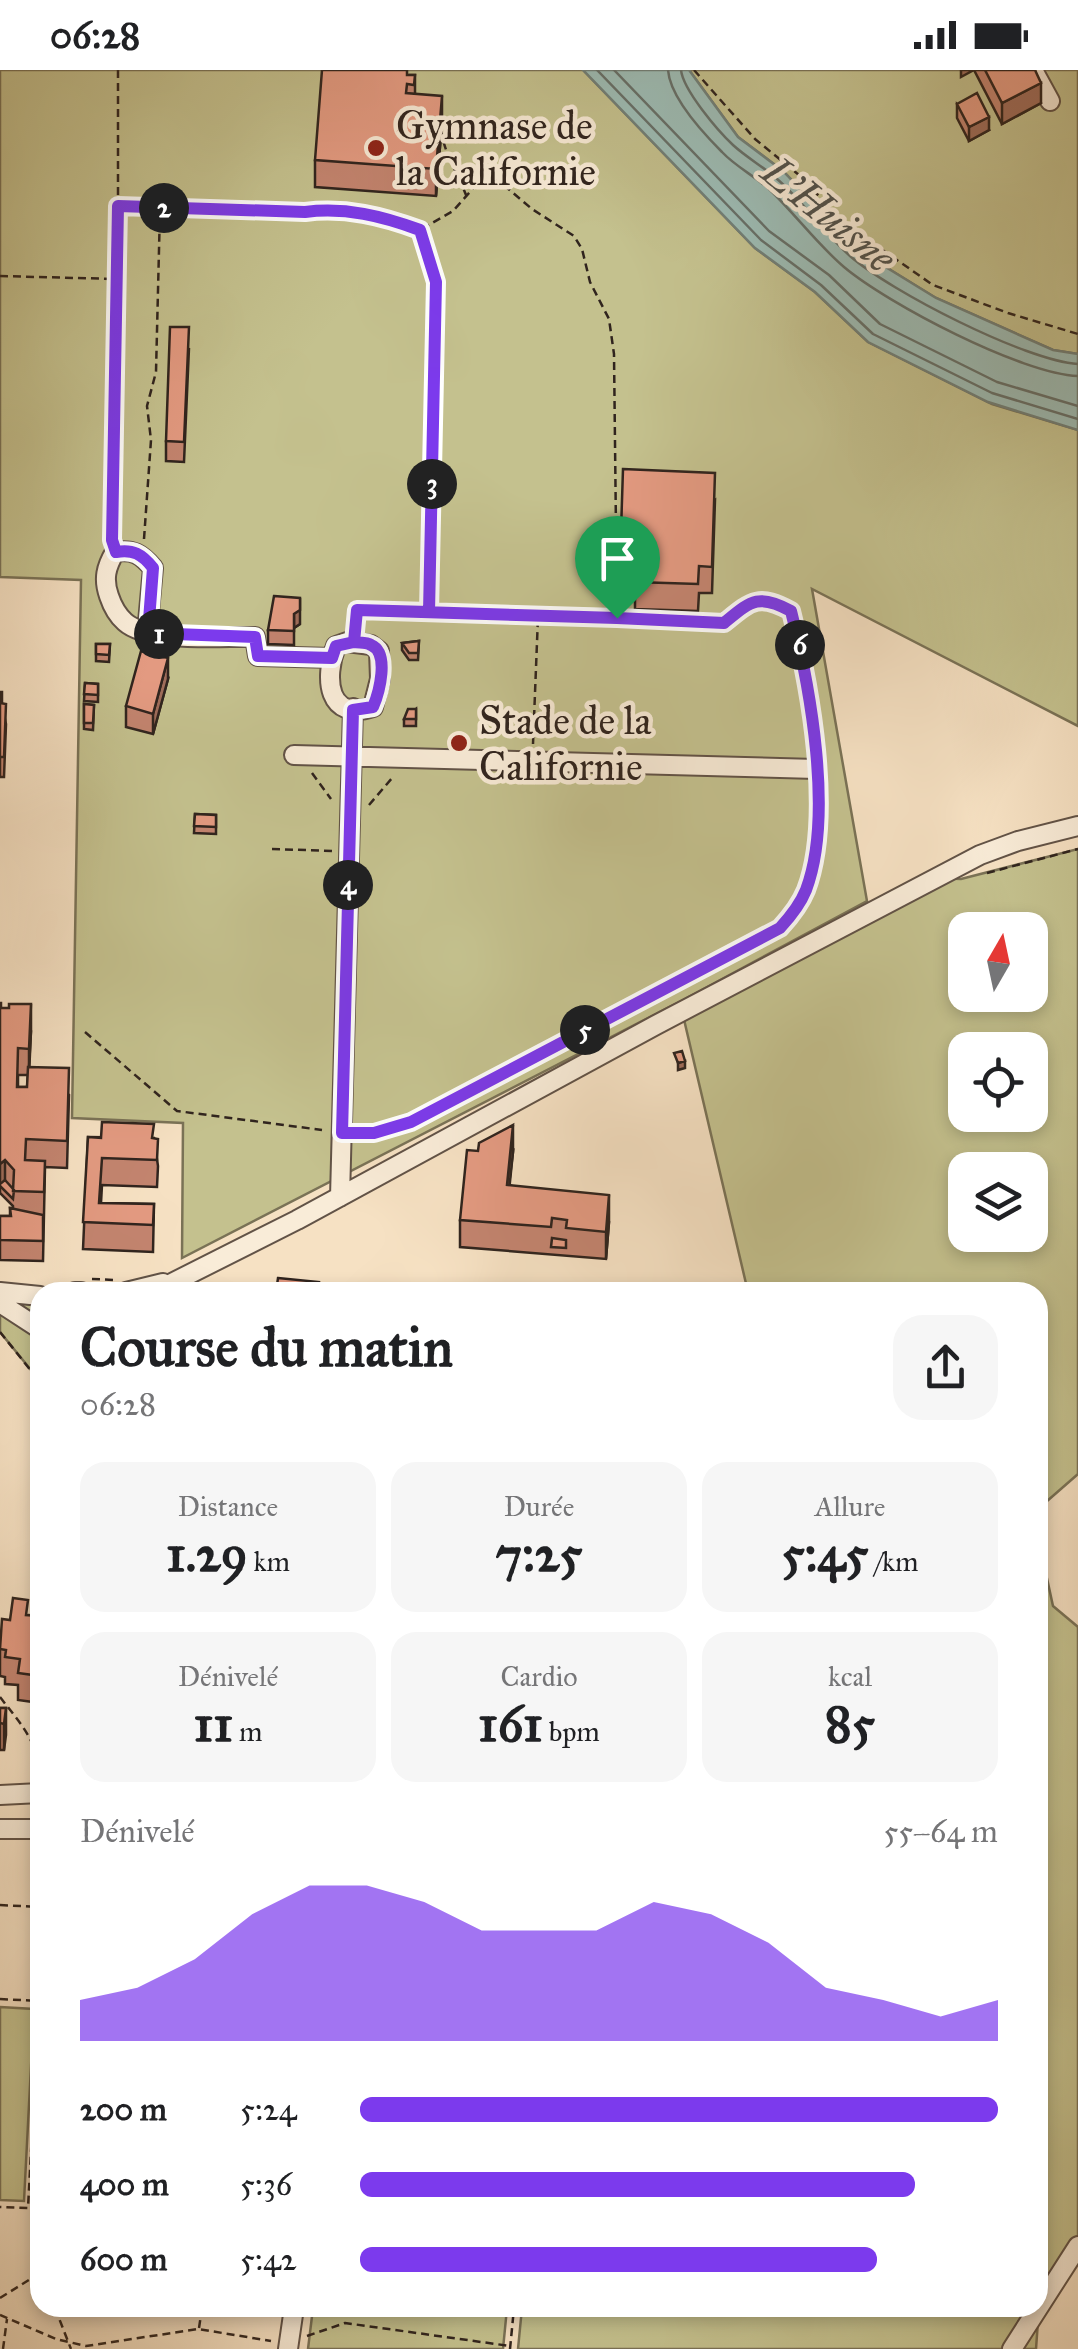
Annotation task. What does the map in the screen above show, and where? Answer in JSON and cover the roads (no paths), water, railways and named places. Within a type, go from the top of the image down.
[{"type":"street","points":[[1034,70],[1050,101]]},
{"type":"street","points":[[148,633],[153,568],[143,556],[129,550],[116,552],[106,567],[105,586],[113,608],[127,624],[148,633],[255,637],[258,656],[332,658]]},
{"type":"street","points":[[354,642],[371,644],[378,651],[381,663],[373,707],[353,709],[335,703],[331,696],[332,658],[336,646],[354,642]]},
{"type":"street","points":[[340,1197],[353,709]]},
{"type":"street","points":[[294,755],[816,769]]},
{"type":"street","points":[[170,1282],[340,1197],[980,855],[1078,826]]},
{"type":"street","points":[[0,1292],[30,1295]]},
{"type":"street","points":[[0,1303],[30,1322]]},
{"type":"street","points":[[0,1795],[30,1793]]},
{"type":"street","points":[[0,1829],[30,1829]]},
{"type":"street","points":[[1048,2293],[1078,2246]]},
{"type":"street","points":[[289,2346],[293,2317]]},
{"type":"street","points":[[1012,2349],[1033,2317]]},
{"type":"water","points":[[583,70],[689,70],[738,137],[783,171],[858,250],[936,298],[1053,350],[1078,354],[1078,430],[988,402],[868,342],[815,292],[755,248]]},
{"type":"place","name":"Gymnase de la Californie","points":[[376,148]]},
{"type":"place","name":"Stade de la Californie","points":[[459,743]]},
{"type":"water label","name":"L'Huisne","points":[[829,214]]}]
